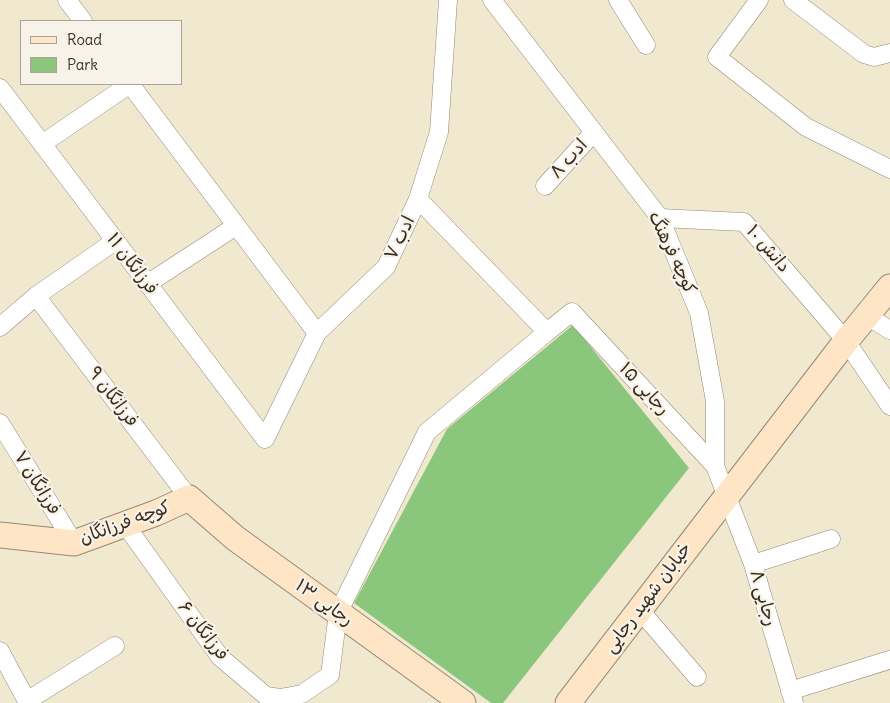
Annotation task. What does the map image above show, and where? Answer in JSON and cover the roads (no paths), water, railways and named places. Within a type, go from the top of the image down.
[{"type":"street","points":[[68,0],[83,20]]},
{"type":"street","name":"ادب ۷","points":[[265,439],[317,333],[386,267],[418,199],[439,132],[448,0]]},
{"type":"street","name":"کوچه فرهنگ","points":[[492,0],[660,218],[698,313],[715,401],[715,466],[728,494]]},
{"type":"street","points":[[618,0],[646,45]]},
{"type":"street","points":[[759,0],[717,57],[806,127],[890,169]]},
{"type":"street","points":[[793,0],[864,54],[874,57],[890,53]]},
{"type":"street","points":[[42,144],[129,85]]},
{"type":"street","points":[[131,85],[317,333]]},
{"type":"street","name":"فرزانگان ۱۱","points":[[0,88],[265,439]]},
{"type":"street","name":"ادب ۸","points":[[544,186],[594,132]]},
{"type":"street","points":[[418,199],[548,332]]},
{"type":"street","name":"دانش ۱۰","points":[[660,218],[744,222],[846,341],[890,406]]},
{"type":"street","points":[[147,284],[236,226]]},
{"type":"street","points":[[0,327],[36,296],[115,241]]},
{"type":"street","name":"خیابان شهید رجایی","points":[[568,703],[846,341],[890,287]]},
{"type":"street","name":"فرزانگان ۹","points":[[36,296],[189,498]]},
{"type":"street","name":"فرزانگان ۶","points":[[124,524],[220,657],[266,696],[280,698],[302,694],[330,675],[338,613],[427,432],[572,312]]},
{"type":"street","name":"رجایی ۱۵","points":[[572,312],[715,466]]},
{"type":"street","points":[[867,316],[890,330]]},
{"type":"street","name":"فرزانگان ۷","points":[[0,423],[74,543]]},
{"type":"street","name":"رجایی ۸","points":[[728,494],[753,564],[792,697]]},
{"type":"street","name":"کوچه فرزانگان","points":[[0,535],[74,543],[189,498]]},
{"type":"street","name":"رجایی ۱۳","points":[[189,498],[235,538],[463,703]]},
{"type":"street","points":[[753,564],[831,538]]},
{"type":"street","points":[[639,609],[697,677]]},
{"type":"street","points":[[0,651],[27,702],[115,646]]},
{"type":"street","points":[[792,697],[889,660]]}]
